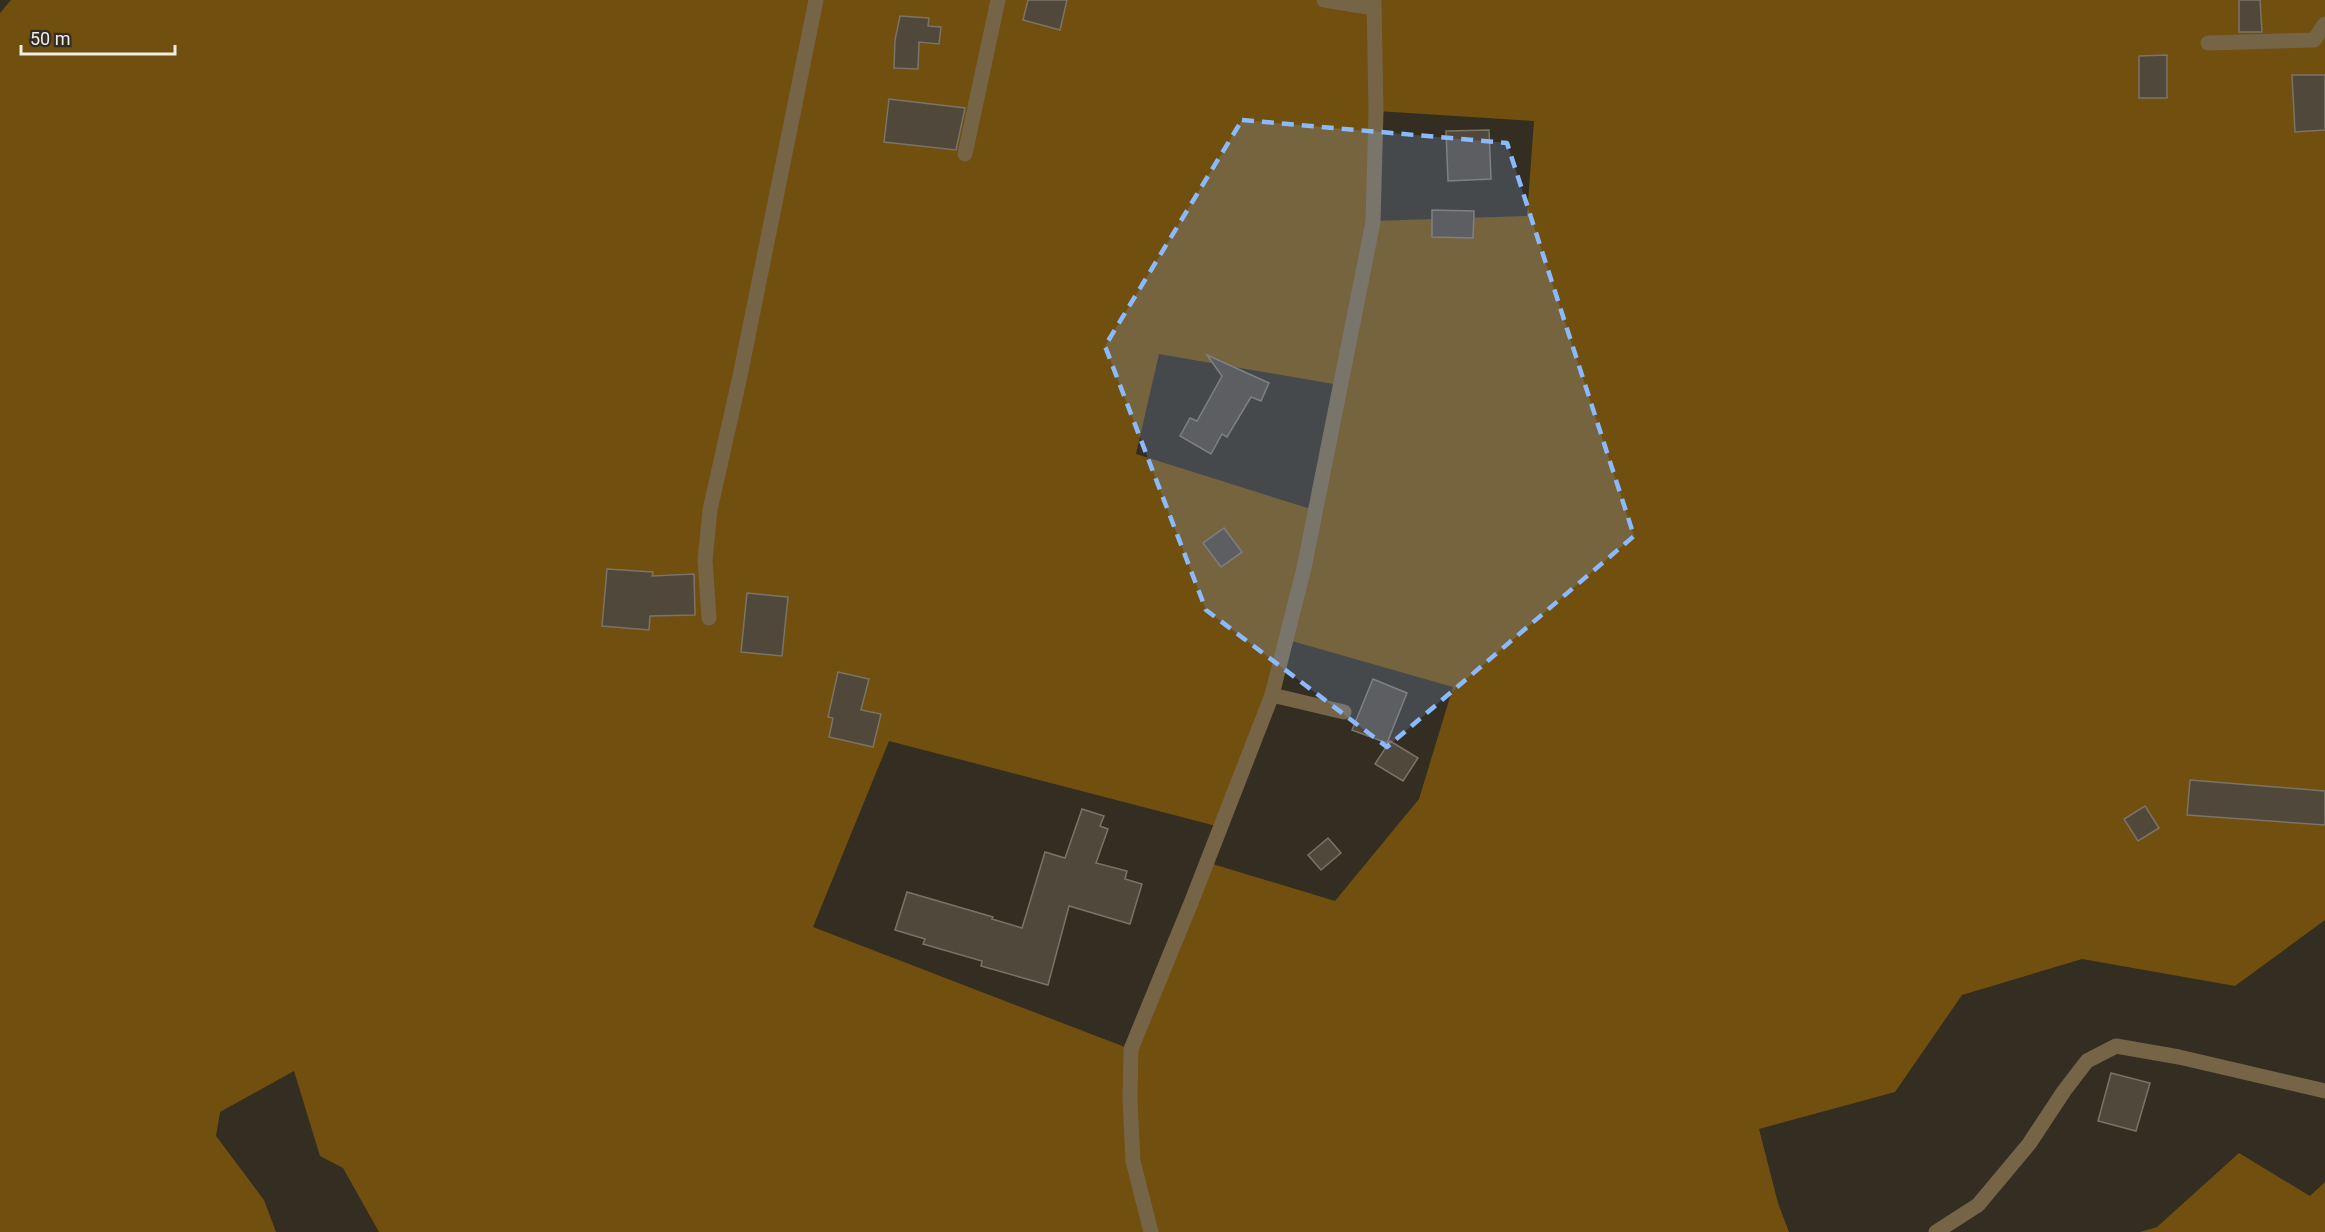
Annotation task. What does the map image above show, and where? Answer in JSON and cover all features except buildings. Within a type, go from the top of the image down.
[{"type":"street","points":[[709,618],[705,560],[710,510],[740,376],[816,0]]},
{"type":"street","points":[[965,154],[998,0]]},
{"type":"street","points":[[1151,1232],[1133,1161],[1130,1100],[1131,1049],[1191,903],[1272,694],[1304,568],[1373,222],[1376,111],[1374,4],[1324,0]]},
{"type":"street","points":[[2208,43],[2314,40],[2325,24]]},
{"type":"street","points":[[1272,694],[1344,712]]},
{"type":"street","points":[[1936,1232],[1978,1205],[2029,1144],[2087,1061],[2116,1046],[2179,1057],[2325,1091]]},
{"type":"highlighted area","points":[[1242,120],[1507,143],[1634,536],[1387,747],[1206,610],[1105,346]]},
{"type":"shaded area","points":[[11,0],[2325,0],[2325,920],[2235,986],[2082,959],[1962,995],[1895,1092],[1759,1129],[1778,1203],[1789,1232],[379,1232],[343,1168],[320,1156],[294,1071],[220,1112],[216,1136],[264,1200],[276,1232],[0,1232],[0,13]],"holes":[[[1377,111],[1534,121],[1527,216],[1373,221]],[[1159,354],[1339,385],[1314,510],[1136,454]],[[1285,639],[1453,687],[1419,799],[1335,901],[1206,862],[1130,1049],[813,927],[889,741],[1220,827]]]},
{"type":"shaded area","points":[[2239,1153],[2310,1196],[2325,1182],[2325,1232],[2140,1232],[2157,1227]]}]
